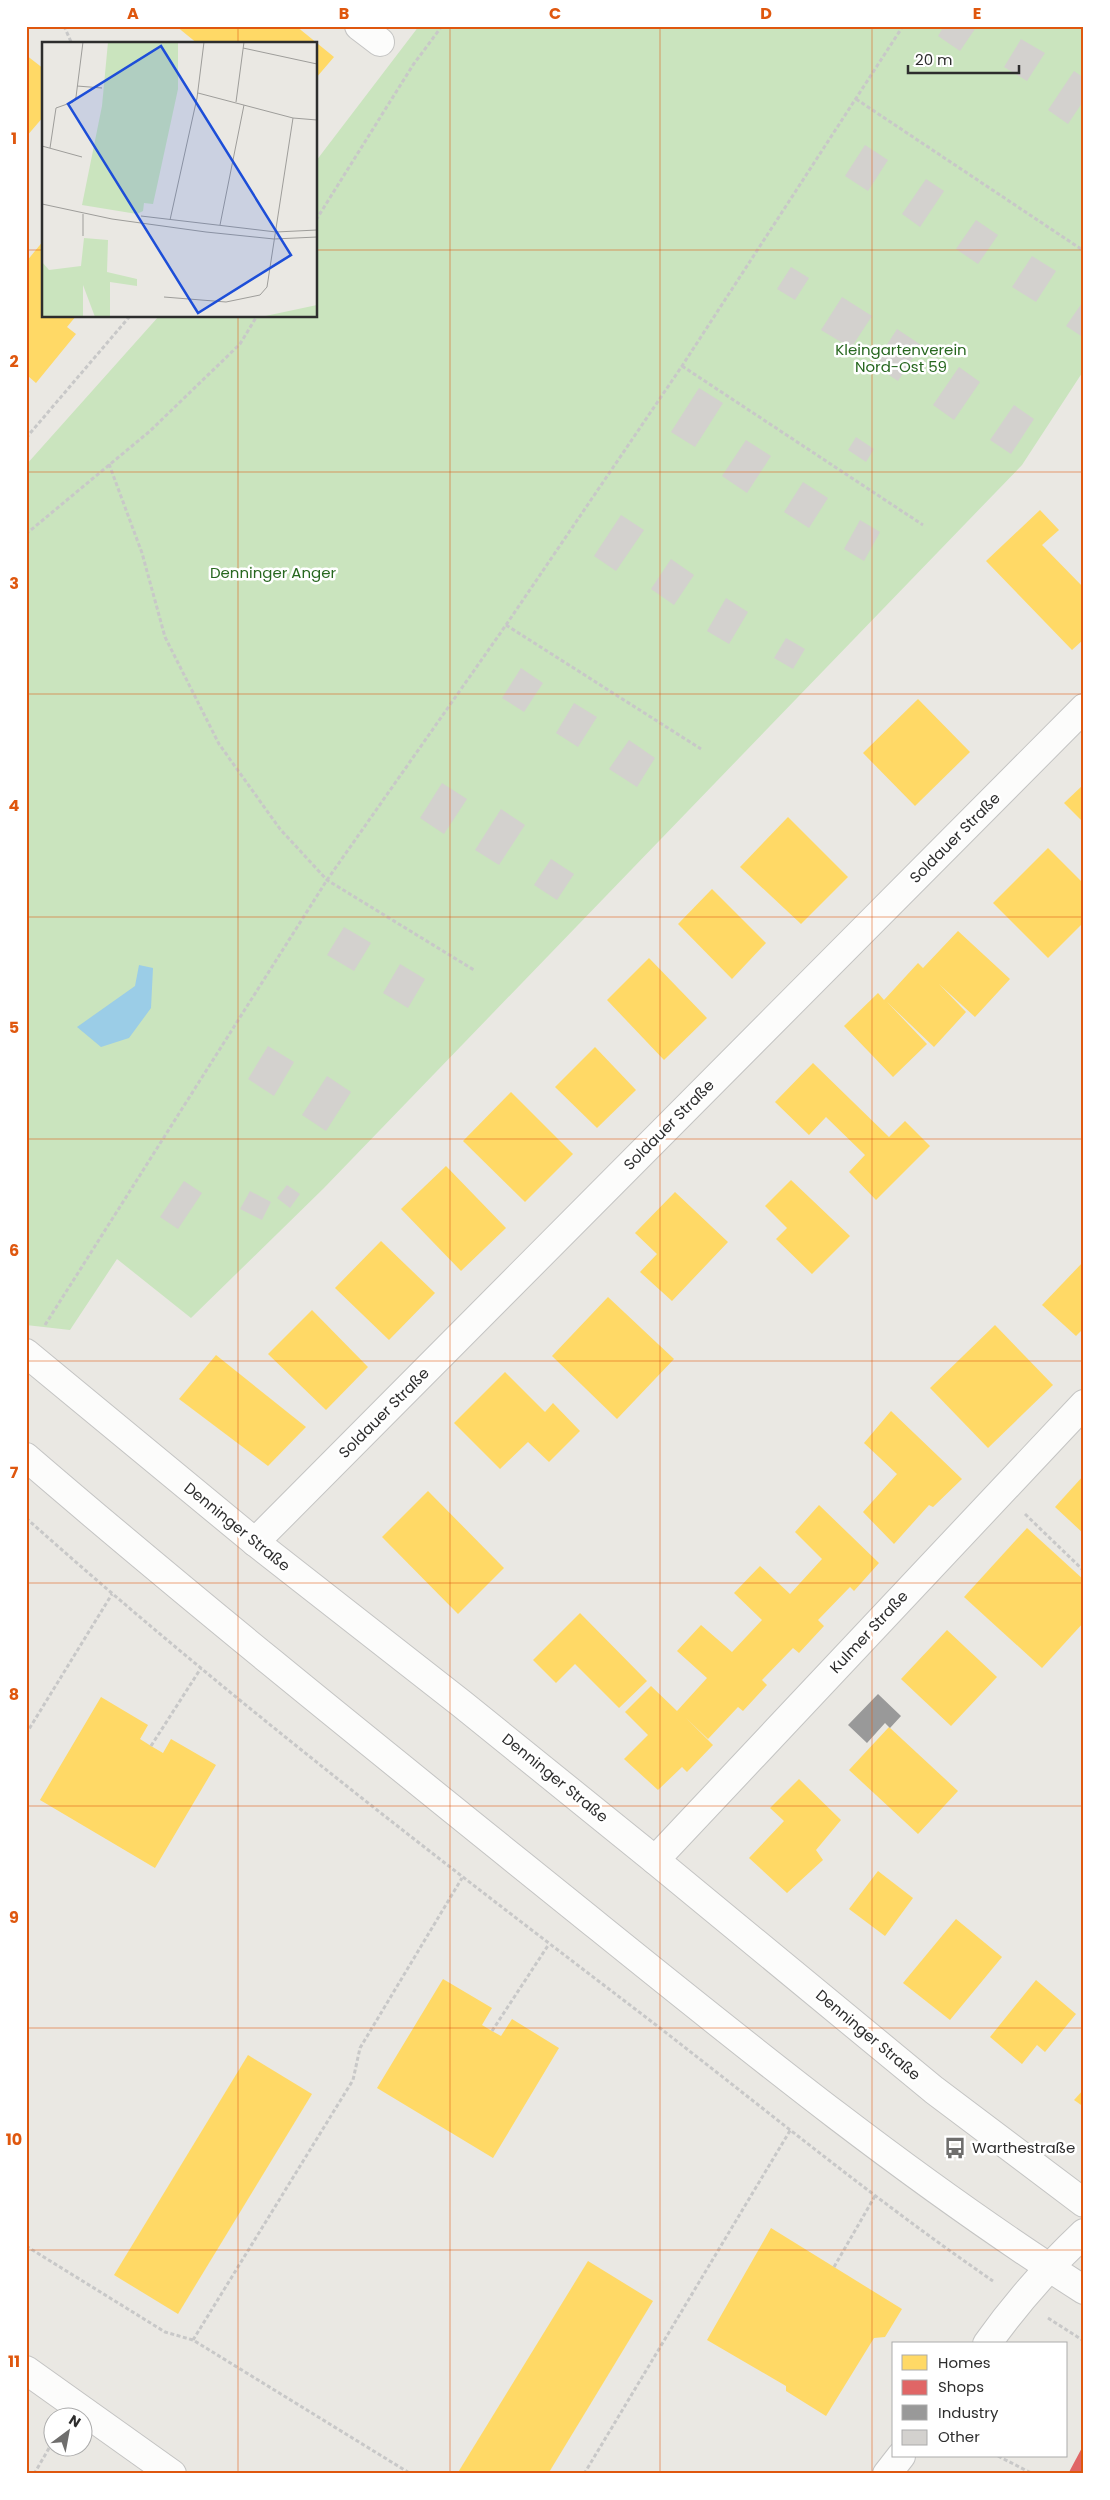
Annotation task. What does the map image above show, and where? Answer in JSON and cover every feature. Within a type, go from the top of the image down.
[{"type":"street","name":"Soldauer Straße","points":[[255,1542],[1084,708]]},
{"type":"street","name":"Denninger Straße","points":[[26,1353],[255,1542],[462,1704],[655,1860],[934,2090],[1084,2203]]},
{"type":"street","name":"Kulmer Straße","points":[[655,1860],[1084,1404]]},
{"type":"street","points":[[26,1457],[499,1847],[748,2048],[900,2163],[1048,2267],[1084,2290]]},
{"type":"street","points":[[988,2342],[1019,2299],[1048,2267],[1084,2233]]},
{"type":"street","points":[[26,2370],[172,2474]]},
{"type":"street","points":[[888,2474],[900,2458]]},
{"type":"path","points":[[64,26],[71,42]]},
{"type":"path","points":[[318,217],[413,65],[442,26]]},
{"type":"path","points":[[26,1353],[327,880],[506,624],[682,366],[903,26]]},
{"type":"path","points":[[856,99],[1084,251]]},
{"type":"path","points":[[26,438],[128,318]]},
{"type":"path","points":[[26,534],[150,431],[240,344],[257,318]]},
{"type":"path","points":[[682,366],[923,525]]},
{"type":"path","points":[[109,464],[142,553],[164,636],[219,744],[280,830],[327,880],[474,970]]},
{"type":"path","points":[[506,624],[701,749]]},
{"type":"path","points":[[1023,1512],[1084,1571]]},
{"type":"path","points":[[26,1518],[200,1668],[391,1823],[792,2129],[936,2242],[1084,2341]]},
{"type":"path","points":[[26,1734],[112,1594]]},
{"type":"path","points":[[151,1746],[200,1668]]},
{"type":"path","points":[[193,2340],[353,2080],[360,2048],[462,1878]]},
{"type":"path","points":[[492,2031],[549,1944]]},
{"type":"path","points":[[584,2474],[792,2129]]},
{"type":"path","points":[[834,2267],[875,2196]]},
{"type":"path","points":[[26,2246],[165,2332],[193,2340],[411,2474]]},
{"type":"path","points":[[34,2474],[43,2458]]},
{"type":"path","points":[[1002,2458],[1033,2474]]},
{"type":"green space","name":"Denninger Anger","points":[[419,26],[1084,26],[1084,370],[1022,465],[324,1188],[191,1318],[117,1259],[70,1330],[26,1325],[26,465],[157,318],[318,318],[318,158]]},
{"type":"water","points":[[139,965],[153,968],[151,1008],[129,1038],[101,1047],[77,1027],[135,986]]},
{"type":"building: Homes","points":[[176,26],[296,26],[316,42],[196,42]]},
{"type":"building: Homes","points":[[318,44],[334,57],[318,76]]},
{"type":"building: Homes","points":[[26,55],[42,67],[42,118],[26,137]]},
{"type":"building: Homes","points":[[42,242],[42,318],[74,318],[67,327],[76,334],[36,383],[28,376],[26,379],[26,262]]},
{"type":"building: Homes","points":[[1040,510],[1059,530],[1042,545],[1084,588],[1084,639],[1072,650],[986,561]]},
{"type":"building: Homes","points":[[918,699],[970,752],[915,806],[863,753]]},
{"type":"building: Homes","points":[[1084,784],[1084,823],[1064,803]]},
{"type":"building: Homes","points":[[788,817],[848,877],[801,924],[740,867]]},
{"type":"building: Homes","points":[[1048,848],[1084,884],[1084,922],[1048,958],[993,903]]},
{"type":"building: Homes","points":[[712,889],[766,943],[732,979],[678,924]]},
{"type":"building: Homes","points":[[958,931],[1010,979],[975,1017],[939,984],[966,1012],[934,1047],[887,1002],[927,1044],[893,1077],[844,1026],[878,993],[884,1000],[918,963],[923,968]]},
{"type":"building: Homes","points":[[649,958],[707,1018],[664,1060],[607,1000]]},
{"type":"building: Homes","points":[[595,1047],[636,1090],[597,1128],[555,1087]]},
{"type":"building: Homes","points":[[813,1063],[889,1137],[905,1121],[930,1146],[876,1200],[849,1172],[865,1155],[826,1117],[809,1135],[775,1102]]},
{"type":"building: Homes","points":[[511,1092],[573,1154],[525,1202],[463,1141]]},
{"type":"building: Homes","points":[[446,1166],[506,1228],[461,1271],[401,1209]]},
{"type":"building: Homes","points":[[791,1180],[850,1236],[812,1274],[776,1239],[787,1228],[765,1206]]},
{"type":"building: Homes","points":[[675,1192],[728,1242],[672,1301],[640,1272],[657,1254],[635,1233]]},
{"type":"building: Homes","points":[[381,1241],[435,1293],[389,1340],[335,1288]]},
{"type":"building: Homes","points":[[1084,1261],[1084,1328],[1076,1336],[1042,1305]]},
{"type":"building: Homes","points":[[608,1297],[674,1359],[617,1419],[552,1356]]},
{"type":"building: Homes","points":[[312,1310],[368,1367],[326,1410],[268,1354]]},
{"type":"building: Homes","points":[[995,1325],[1053,1385],[988,1448],[930,1388]]},
{"type":"building: Homes","points":[[216,1355],[306,1427],[268,1466],[179,1399]]},
{"type":"building: Homes","points":[[505,1372],[545,1412],[553,1403],[580,1431],[549,1462],[528,1442],[500,1469],[454,1423]]},
{"type":"building: Homes","points":[[891,1411],[962,1479],[933,1507],[929,1505],[894,1544],[863,1512],[897,1474],[864,1443]]},
{"type":"building: Homes","points":[[1084,1475],[1084,1534],[1055,1507]]},
{"type":"building: Homes","points":[[428,1491],[504,1568],[458,1614],[382,1537]]},
{"type":"building: Homes","points":[[819,1505],[879,1563],[854,1591],[850,1587],[818,1620],[824,1626],[799,1653],[793,1648],[762,1680],[767,1685],[743,1711],[738,1707],[708,1739],[686,1718],[713,1745],[687,1772],[682,1767],[658,1790],[624,1759],[648,1735],[625,1712],[651,1686],[677,1711],[707,1678],[677,1651],[701,1625],[732,1652],[762,1620],[734,1593],[760,1566],[790,1594],[822,1559],[795,1532]]},
{"type":"building: Homes","points":[[1027,1528],[1084,1580],[1084,1622],[1042,1668],[964,1597]]},
{"type":"building: Homes","points":[[580,1613],[647,1681],[619,1708],[575,1664],[556,1683],[533,1660]]},
{"type":"building: Homes","points":[[947,1630],[997,1677],[951,1726],[901,1679]]},
{"type":"building: Homes","points":[[101,1697],[148,1725],[140,1739],[151,1746],[163,1753],[171,1739],[216,1765],[155,1868],[40,1800]]},
{"type":"building: Homes","points":[[889,1727],[958,1791],[918,1834],[849,1770]]},
{"type":"building: Homes","points":[[799,1779],[841,1820],[816,1850],[823,1860],[787,1893],[749,1858],[784,1821],[770,1808]]},
{"type":"building: Homes","points":[[878,1871],[913,1898],[885,1936],[849,1909]]},
{"type":"building: Homes","points":[[956,1919],[1002,1957],[950,2020],[903,1983]]},
{"type":"building: Homes","points":[[443,1979],[492,2008],[482,2025],[492,2031],[501,2036],[512,2019],[559,2048],[493,2158],[377,2088]]},
{"type":"building: Homes","points":[[1036,1980],[1076,2014],[1045,2052],[1037,2045],[1022,2064],[990,2037]]},
{"type":"building: Homes","points":[[248,2055],[312,2094],[178,2314],[114,2275]]},
{"type":"building: Homes","points":[[1084,2089],[1084,2107],[1074,2100]]},
{"type":"building: Homes","points":[[771,2228],[902,2309],[885,2337],[874,2338],[826,2416],[786,2391],[786,2386],[707,2340]]},
{"type":"building: Homes","points":[[588,2261],[653,2301],[548,2474],[457,2474]]},
{"type":"building: Shops","points":[[1084,2444],[1084,2474],[1068,2474]]},
{"type":"building: Industry","points":[[878,1694],[901,1716],[890,1728],[885,1723],[867,1743],[848,1725]]},
{"type":"building: Other","points":[[944,26],[977,26],[960,51],[938,36]]},
{"type":"building: Other","points":[[1021,39],[1045,53],[1027,81],[1004,67]]},
{"type":"building: Other","points":[[1074,71],[1084,78],[1084,100],[1068,124],[1048,110]]},
{"type":"building: Other","points":[[865,145],[888,160],[868,191],[845,176]]},
{"type":"building: Other","points":[[926,179],[944,191],[920,227],[902,214]]},
{"type":"building: Other","points":[[976,220],[998,235],[978,264],[956,249]]},
{"type":"building: Other","points":[[1032,256],[1056,271],[1036,302],[1012,287]]},
{"type":"building: Other","points":[[791,267],[809,278],[795,300],[777,289]]},
{"type":"building: Other","points":[[842,297],[872,316],[851,348],[821,330]]},
{"type":"building: Other","points":[[1084,300],[1084,338],[1066,326]]},
{"type":"building: Other","points":[[897,329],[921,345],[898,381],[874,365]]},
{"type":"building: Other","points":[[959,367],[980,382],[954,420],[933,405]]},
{"type":"building: Other","points":[[699,388],[723,403],[695,447],[671,432]]},
{"type":"building: Other","points":[[1014,405],[1034,419],[1011,454],[990,440]]},
{"type":"building: Other","points":[[856,437],[874,449],[866,462],[848,450]]},
{"type":"building: Other","points":[[746,440],[771,456],[747,493],[722,476]]},
{"type":"building: Other","points":[[803,482],[828,498],[809,528],[784,512]]},
{"type":"building: Other","points":[[621,515],[644,530],[616,571],[594,556]]},
{"type":"building: Other","points":[[860,520],[880,532],[864,561],[844,549]]},
{"type":"building: Other","points":[[671,559],[694,575],[674,605],[651,589]]},
{"type":"building: Other","points":[[726,598],[748,612],[729,644],[707,631]]},
{"type":"building: Other","points":[[786,638],[805,649],[793,669],[774,658]]},
{"type":"building: Other","points":[[521,668],[543,683],[524,712],[502,698]]},
{"type":"building: Other","points":[[574,703],[597,717],[578,747],[556,733]]},
{"type":"building: Other","points":[[629,740],[655,758],[637,787],[609,769]]},
{"type":"building: Other","points":[[442,783],[467,799],[444,834],[420,818]]},
{"type":"building: Other","points":[[501,809],[525,825],[499,865],[475,850]]},
{"type":"building: Other","points":[[551,859],[574,874],[557,900],[534,885]]},
{"type":"building: Other","points":[[344,927],[371,943],[354,971],[327,955]]},
{"type":"building: Other","points":[[400,964],[425,979],[408,1008],[383,993]]},
{"type":"building: Other","points":[[268,1046],[294,1062],[274,1096],[248,1079]]},
{"type":"building: Other","points":[[327,1076],[351,1092],[326,1131],[302,1115]]},
{"type":"building: Other","points":[[184,1181],[202,1193],[178,1229],[160,1217]]},
{"type":"building: Other","points":[[287,1185],[300,1194],[290,1208],[277,1198]]},
{"type":"building: Other","points":[[250,1191],[271,1202],[262,1220],[240,1209]]},
{"type":"place","name":"Warthestraße","points":[[955,2148]]},
{"type":"park label","name":"Kleingartenverein Nord-Ost 59","points":[[901,358]]}]
